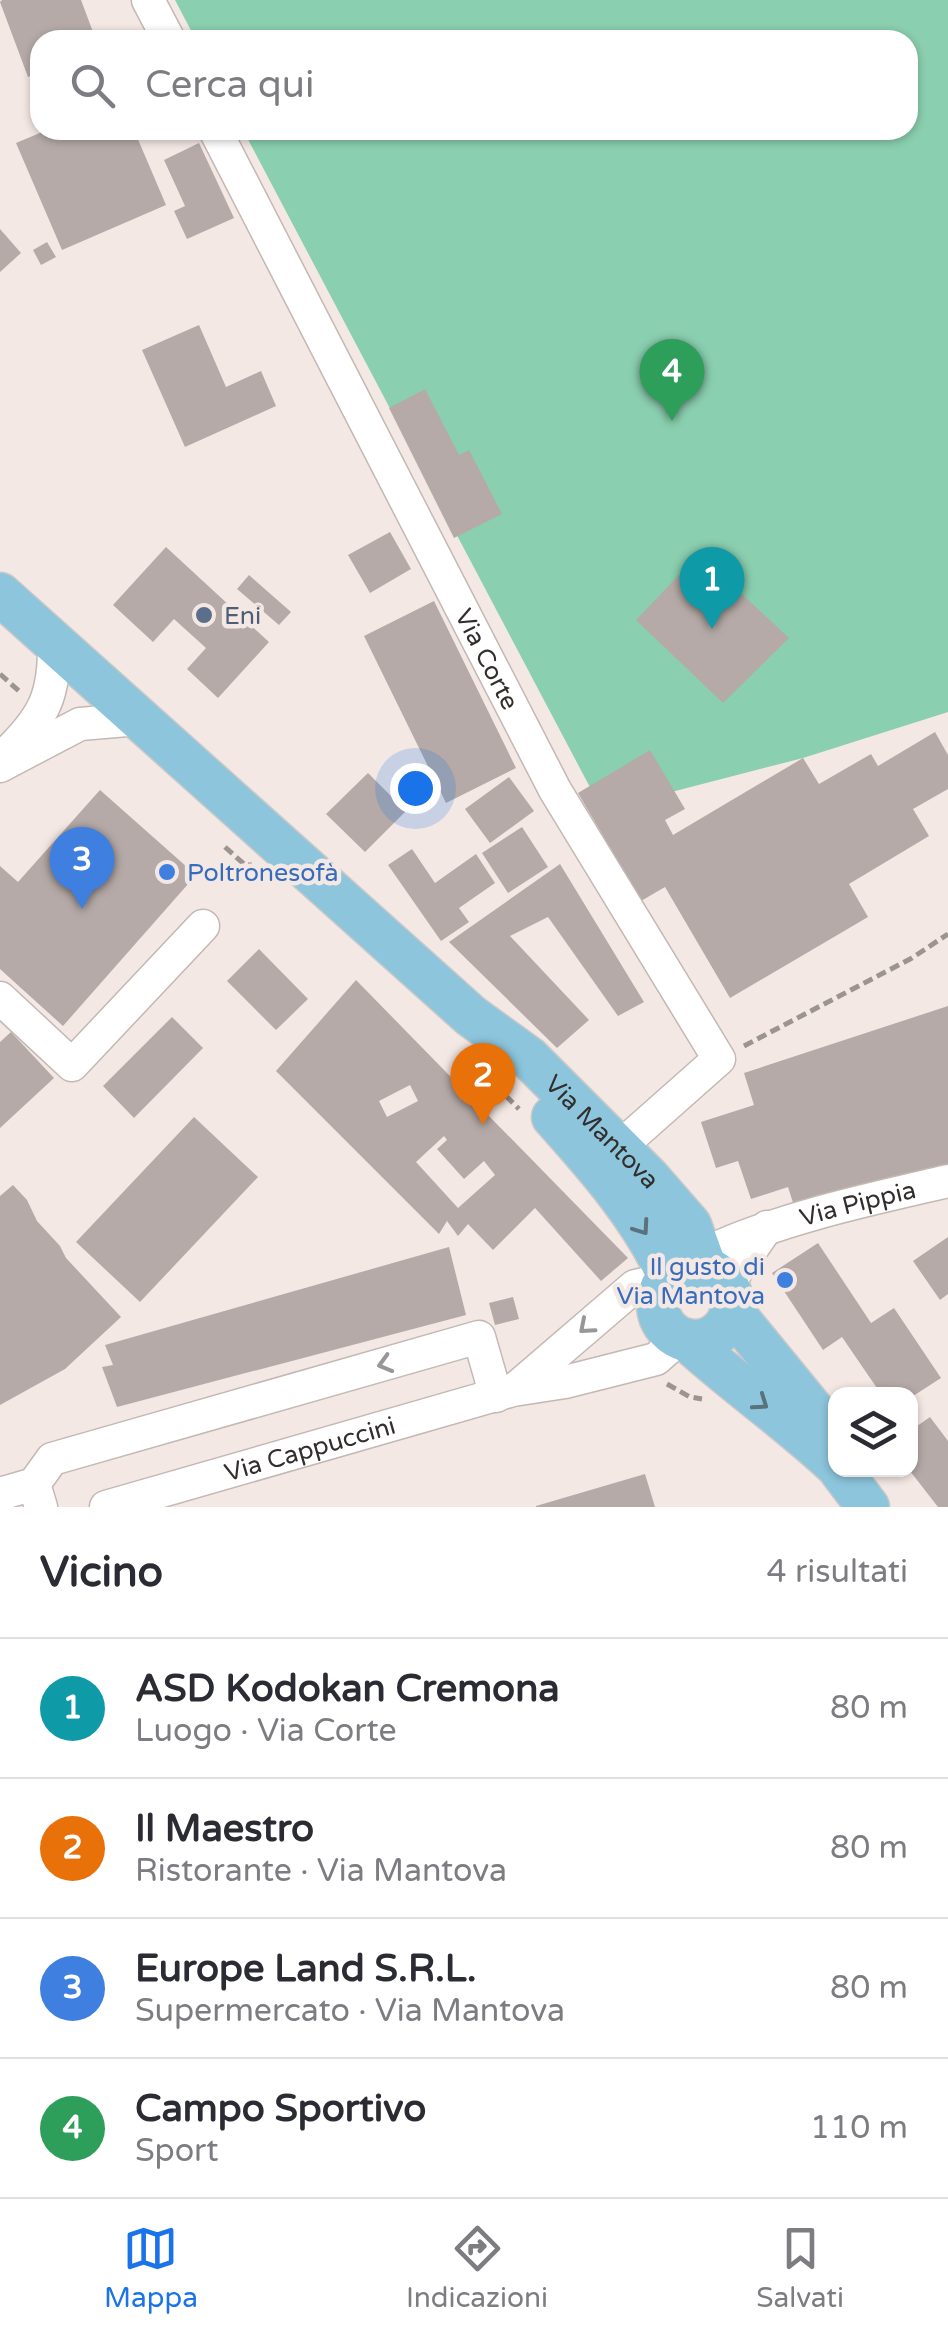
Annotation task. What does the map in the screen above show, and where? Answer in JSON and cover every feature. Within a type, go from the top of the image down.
[{"type":"main road","name":"Via Mantova","points":[[0,594],[471,1016],[530,1058],[610,1160],[690,1225],[702,1282],[818,1415],[828,1438]]},
{"type":"main road","points":[[684,1339],[698,1341],[720,1332],[702,1282],[658,1299],[658,1310],[668,1330],[793,1425],[828,1458]]},
{"type":"main road","points":[[845,1477],[868,1507]]},
{"type":"street","points":[[148,0],[164,30]]},
{"type":"street","name":"Via Corte","points":[[220,140],[555,790],[719,1059]]},
{"type":"street","points":[[0,763],[23,738],[50,696],[55,676],[54,642]]},
{"type":"street","points":[[0,763],[80,724],[139,719]]},
{"type":"street","points":[[0,998],[72,1065],[203,926]]},
{"type":"street","points":[[610,1160],[719,1059]]},
{"type":"street","name":"Via Pippia","points":[[702,1282],[767,1227],[948,1181]]},
{"type":"street","name":"Via Cappuccini","points":[[505,1393],[635,1286],[702,1282]]},
{"type":"street","points":[[0,1494],[37,1495],[52,1458],[479,1337],[505,1393]]},
{"type":"street","name":"Via Cappuccini","points":[[117,1505],[505,1393],[656,1359],[684,1339]]},
{"type":"path","points":[[0,674],[42,712]]},
{"type":"path","points":[[217,839],[244,865],[258,864]]},
{"type":"path","points":[[719,1059],[912,958],[948,934]]},
{"type":"green space","points":[[175,0],[948,0],[948,712],[803,758],[602,810],[248,140],[918,140],[918,30],[191,30]]},
{"type":"building","points":[[81,0],[92,30],[30,30],[28,77],[0,2]]},
{"type":"building","points":[[30,137],[138,140],[166,205],[62,250],[16,143]]},
{"type":"building","points":[[199,143],[234,218],[187,239],[174,211],[185,206],[164,160]]},
{"type":"building","points":[[0,229],[21,253],[0,272]]},
{"type":"building","points":[[47,242],[56,257],[41,265],[33,250]]},
{"type":"building","points":[[199,325],[226,387],[261,371],[276,406],[185,447],[142,350]]},
{"type":"building","points":[[425,389],[459,455],[469,450],[502,514],[454,538],[389,408]]},
{"type":"building","points":[[390,532],[411,569],[370,593],[348,555]]},
{"type":"building","points":[[166,547],[269,642],[218,698],[187,669],[206,648],[174,619],[153,642],[113,605]]},
{"type":"building","points":[[699,554],[789,638],[723,703],[636,620]]},
{"type":"building","points":[[249,575],[291,612],[279,625],[237,589]]},
{"type":"building","points":[[434,601],[516,768],[446,803],[364,636]]},
{"type":"building","points":[[935,732],[948,755],[948,789],[913,809],[929,836],[849,884],[868,917],[730,998],[665,887],[641,901],[578,793],[650,750],[685,809],[665,820],[673,835],[803,758],[819,784],[871,754],[878,766]]},
{"type":"building","points":[[368,773],[406,811],[365,852],[326,814]]},
{"type":"building","points":[[509,777],[534,811],[490,843],[465,809]]},
{"type":"building","points":[[100,790],[196,875],[63,1026],[0,969],[0,866],[18,882]]},
{"type":"building","points":[[522,827],[548,867],[508,893],[482,853]]},
{"type":"building","points":[[412,849],[435,883],[476,854],[495,883],[459,908],[469,922],[441,941],[388,865]]},
{"type":"building","points":[[560,864],[644,1002],[618,1016],[548,917],[510,936],[589,1020],[557,1048],[449,942]]},
{"type":"building","points":[[259,949],[308,999],[276,1030],[227,981]]},
{"type":"building","points":[[356,980],[628,1258],[601,1281],[535,1208],[493,1250],[468,1224],[458,1236],[447,1221],[439,1234],[276,1071]],"holes":[[[410,1085],[418,1101],[387,1117],[379,1101]],[[444,1136],[447,1140],[437,1149],[464,1179],[484,1161],[495,1175],[458,1208],[416,1162]]]},
{"type":"building","points":[[948,1006],[948,1164],[797,1215],[788,1187],[751,1199],[738,1161],[716,1168],[701,1122],[754,1105],[744,1073]]},
{"type":"building","points":[[172,1017],[203,1048],[134,1118],[103,1086]]},
{"type":"building","points":[[11,1032],[54,1078],[0,1128],[0,1042]]},
{"type":"building","points":[[194,1117],[258,1177],[140,1302],[76,1242]]},
{"type":"building","points":[[13,1185],[66,1258],[121,1317],[65,1369],[0,1405],[0,1196]]},
{"type":"building","points":[[948,1237],[948,1294],[940,1300],[913,1261]]},
{"type":"building","points":[[818,1243],[871,1323],[894,1308],[941,1378],[918,1393],[918,1387],[876,1387],[842,1337],[823,1350],[772,1273]]},
{"type":"building","points":[[449,1247],[466,1315],[117,1407],[102,1367],[113,1365],[105,1345]]},
{"type":"building","points":[[513,1297],[519,1319],[495,1325],[489,1303]]},
{"type":"building","points":[[930,1417],[948,1441],[948,1507],[938,1507],[915,1477],[918,1477],[918,1425]]},
{"type":"building","points":[[645,1474],[655,1507],[536,1507],[536,1506]]},
{"type":"place","name":"Campo Sportivo","points":[[672,421]]},
{"type":"place","name":"Eni","points":[[204,615]]},
{"type":"place","name":"ASD Kodokan Cremona","points":[[712,629]]},
{"type":"place","name":"Poltronesofà","points":[[167,872]]},
{"type":"place","name":"Europe Land S.R.L.","points":[[82,909]]},
{"type":"place","name":"Il Maestro","points":[[483,1125]]},
{"type":"place","name":"Il gusto di Via Mantova","points":[[785,1280]]}]
